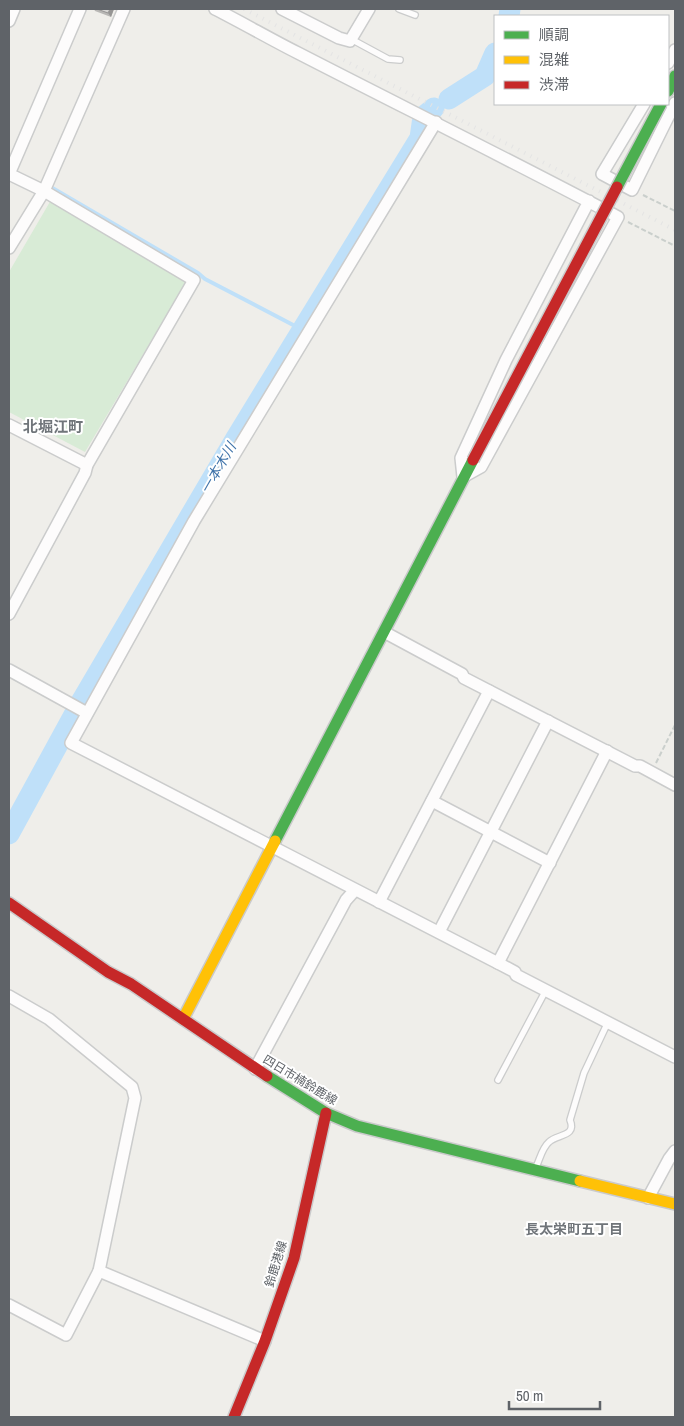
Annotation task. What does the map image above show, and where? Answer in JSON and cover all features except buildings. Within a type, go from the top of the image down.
[{"type":"main road","points":[[669,88],[675,76]]},
{"type":"main road","points":[[183,1018],[464,477],[660,105]]},
{"type":"main road","name":"四日市楠鈴鹿線","points":[[9,903],[108,972],[131,984],[255,1069],[326,1113],[357,1126],[675,1204]]},
{"type":"main road","name":"鈴鹿港線","points":[[234,1417],[265,1341],[294,1258],[326,1113]]},
{"type":"street","points":[[9,22],[14,9]]},
{"type":"street","points":[[9,614],[85,473],[87,465],[194,280],[45,187],[9,174],[80,9]]},
{"type":"street","points":[[9,248],[45,187],[124,9]]},
{"type":"street","points":[[282,9],[304,14],[339,38],[350,41],[369,9]]},
{"type":"street","points":[[222,10],[296,52],[436,122],[618,217],[481,467],[464,477],[462,458],[494,386],[589,202]]},
{"type":"street","points":[[669,61],[675,50]]},
{"type":"street","points":[[643,105],[602,174],[632,190],[675,103]]},
{"type":"street","points":[[436,122],[194,521],[71,743],[439,932],[515,972],[516,975],[674,1053]]},
{"type":"street","points":[[9,425],[87,465]]},
{"type":"street","points":[[384,632],[462,674],[464,678],[675,785]]},
{"type":"street","points":[[9,670],[87,714]]},
{"type":"street","points":[[379,902],[489,691]]},
{"type":"street","points":[[439,932],[548,721]]},
{"type":"street","points":[[498,963],[607,751]]},
{"type":"street","points":[[432,801],[550,863]]},
{"type":"street","points":[[255,1069],[346,900],[355,890]]},
{"type":"street","points":[[9,996],[49,1019],[132,1087],[134,1098],[99,1271],[66,1335],[9,1305]]},
{"type":"street","points":[[648,1198],[675,1151]]},
{"type":"street","points":[[99,1271],[265,1341]]},
{"type":"lane","points":[[399,9],[415,15]]},
{"type":"lane","points":[[351,39],[388,59],[400,60]]},
{"type":"lane","points":[[498,1080],[546,990]]},
{"type":"lane","points":[[535,1170],[548,1143],[567,1136],[571,1130],[570,1120],[584,1073],[608,1022]]},
{"type":"path","points":[[632,190],[675,211]]},
{"type":"path","points":[[618,217],[675,246]]},
{"type":"path","points":[[651,772],[675,725]]},
{"type":"green space","points":[[51,200],[188,279],[85,452],[9,412],[9,272]]},
{"type":"waterway","name":"一本木川","points":[[509,15],[510,9]]},
{"type":"waterway","name":"一本木川","points":[[449,99],[485,76],[494,55]]},
{"type":"waterway","name":"一本木川","points":[[9,834],[81,702],[236,438],[420,138],[423,117],[434,108]]},
{"type":"waterway","points":[[49,186],[198,273],[205,279],[297,327]]},
{"type":"railway","points":[[244,9],[675,230]]},
{"type":"traffic: fast","points":[[669,89],[675,76]]},
{"type":"traffic: fast","points":[[617,187],[660,105]]},
{"type":"traffic: fast","points":[[275,841],[473,460]]},
{"type":"traffic: fast","points":[[267,1076],[326,1113],[357,1126],[580,1181]]},
{"type":"traffic: slow","points":[[183,1019],[275,841]]},
{"type":"traffic: slow","points":[[580,1181],[675,1204]]},
{"type":"traffic: jam","points":[[473,460],[617,187]]},
{"type":"traffic: jam","points":[[9,903],[108,972],[131,984],[267,1076]]},
{"type":"traffic: jam","points":[[234,1417],[265,1341],[294,1258],[326,1113]]},
{"type":"district","name":"北堀江町","points":[[53,427]]},
{"type":"district","name":"長太栄町五丁目","points":[[574,1229]]}]
